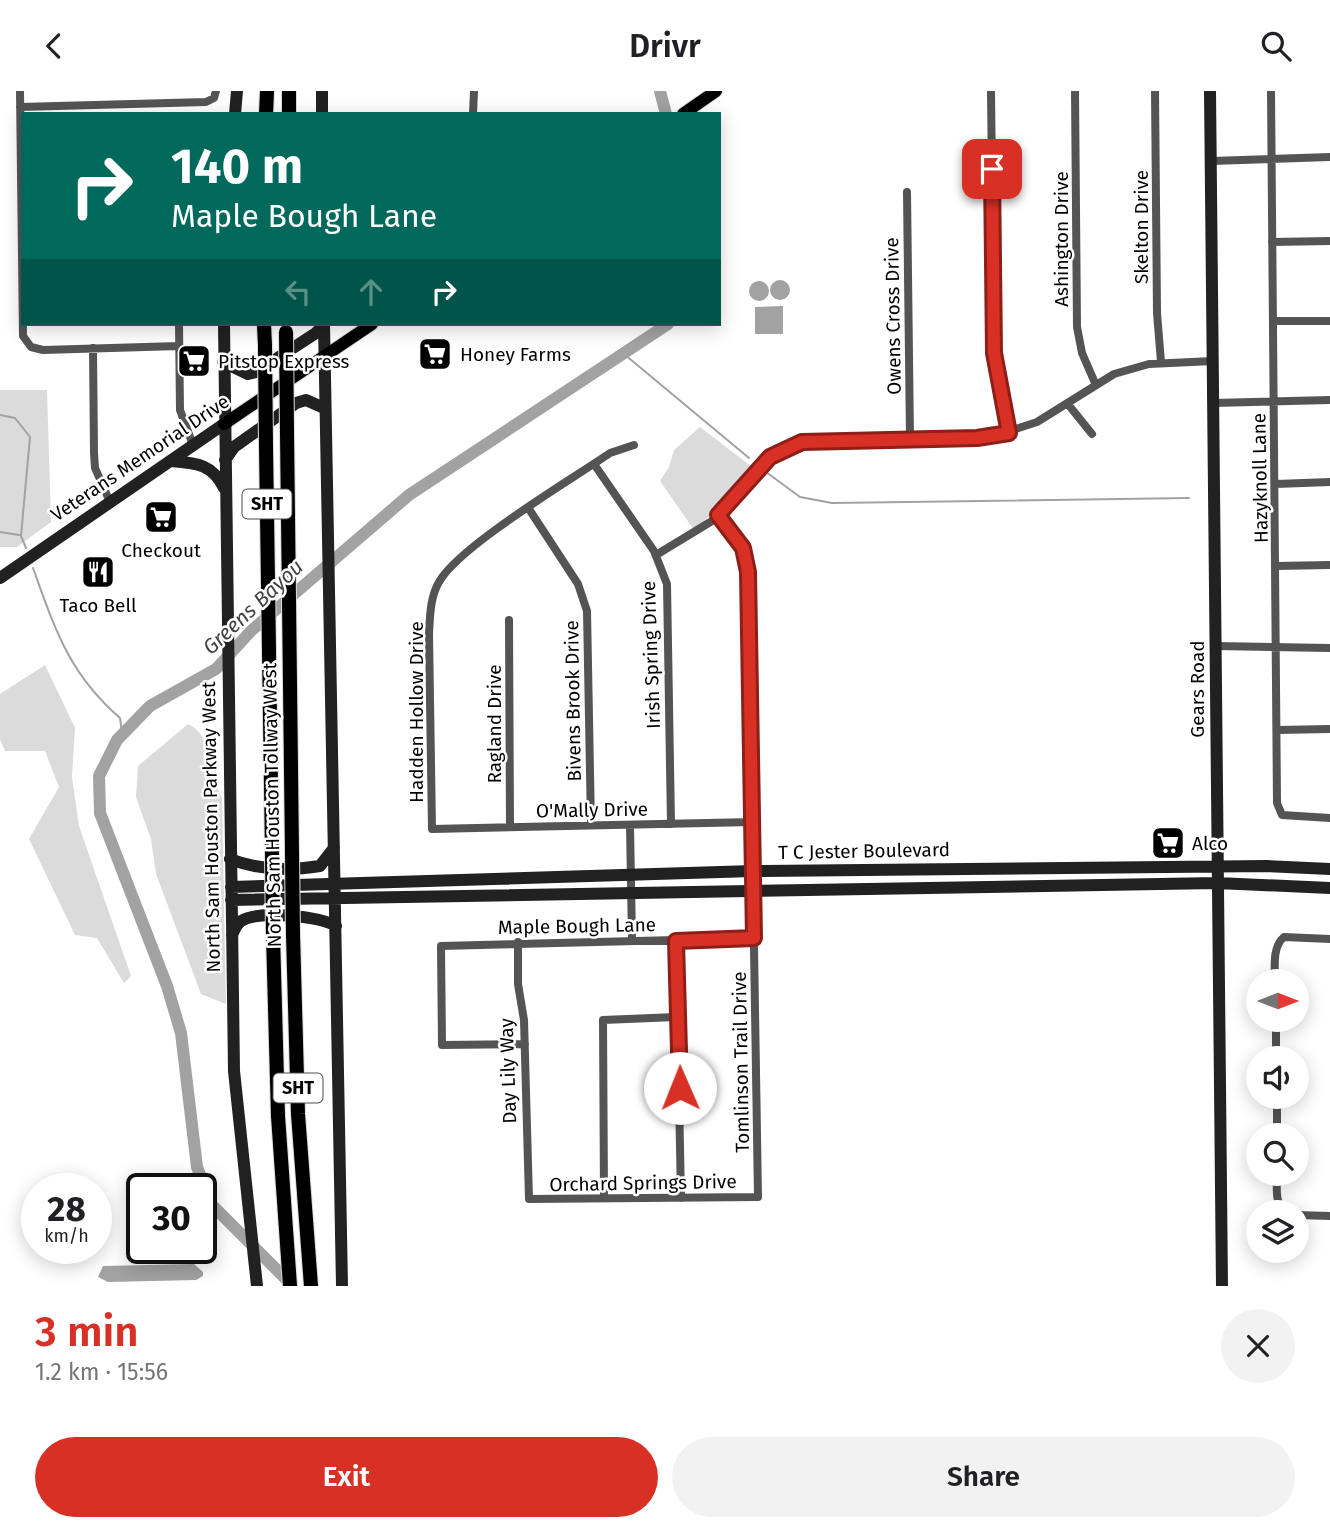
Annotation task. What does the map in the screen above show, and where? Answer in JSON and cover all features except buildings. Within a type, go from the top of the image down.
[{"type":"highway","points":[[267,91],[267,112]]},
{"type":"highway","points":[[289,91],[289,112]]},
{"type":"highway","name":"North Sam Houston Tollway West","points":[[264,326],[273,935],[278,1116],[290,1286]]},
{"type":"highway","name":"North Sam Houston Tollway West","points":[[286,328],[293,935],[298,1114],[311,1286]]},
{"type":"main road","points":[[235,112],[237,91]]},
{"type":"main road","points":[[322,91],[322,112]]},
{"type":"main road","points":[[686,112],[716,91]]},
{"type":"main road","name":"Gears Road","points":[[1210,91],[1222,1286]]},
{"type":"main road","name":"North Sam Houston Parkway West","points":[[223,326],[234,1071],[257,1286]]},
{"type":"main road","points":[[223,362],[248,374],[256,372],[316,333],[322,326]]},
{"type":"main road","points":[[324,326],[342,1281]]},
{"type":"main road","name":"Veterans Memorial Drive","points":[[0,578],[369,326]]},
{"type":"main road","points":[[225,462],[234,447],[296,403],[306,400],[324,408]]},
{"type":"main road","points":[[170,461],[209,467],[218,475],[225,490]]},
{"type":"main road","points":[[230,859],[253,868],[320,866],[334,848]]},
{"type":"main road","points":[[1098,868],[1098,885]]},
{"type":"main road","points":[[944,869],[944,888]]},
{"type":"main road","name":"T C Jester Boulevard","points":[[231,893],[335,884],[514,876],[944,869],[1330,869]]},
{"type":"main road","points":[[514,876],[514,894]]},
{"type":"main road","name":"T C Jester Boulevard","points":[[231,893],[335,898],[1217,883],[1330,888]]},
{"type":"main road","points":[[232,935],[236,925],[253,918],[311,917],[336,926]]},
{"type":"street","points":[[20,91],[21,147]]},
{"type":"street","points":[[20,107],[206,102],[214,98],[216,91]]},
{"type":"street","points":[[474,91],[474,112]]},
{"type":"street","points":[[991,91],[994,353],[1009,433]]},
{"type":"street","name":"Ashington Drive","points":[[1075,91],[1077,327],[1082,353],[1095,383]]},
{"type":"street","name":"Skelton Drive","points":[[1155,91],[1157,313],[1161,362]]},
{"type":"street","name":"Hazyknoll Lane","points":[[1271,91],[1279,811],[1282,815],[1330,818]]},
{"type":"street","points":[[1211,161],[1330,157]]},
{"type":"street","name":"Owens Cross Drive","points":[[907,191],[910,439]]},
{"type":"street","points":[[1272,242],[1330,241]]},
{"type":"street","points":[[1273,321],[1330,321]]},
{"type":"street","points":[[23,326],[23,336],[31,347],[43,350],[179,346]]},
{"type":"street","points":[[179,326],[180,410],[193,445]]},
{"type":"street","points":[[93,348],[93,453],[95,468],[110,502]]},
{"type":"street","points":[[656,555],[698,532],[718,515],[760,466],[790,445],[821,440],[977,438],[1009,433],[1037,422],[1095,383],[1132,368],[1161,362],[1213,361]]},
{"type":"street","points":[[1213,403],[1330,400]]},
{"type":"street","points":[[1067,403],[1092,434]]},
{"type":"street","name":"Hadden Hollow Drive","points":[[432,828],[431,607],[436,587],[447,570],[489,536],[594,464],[619,449],[634,445]]},
{"type":"street","name":"Irish Spring Drive","points":[[594,464],[656,555],[668,595],[671,824]]},
{"type":"street","points":[[1276,484],[1330,482]]},
{"type":"street","name":"Bivens Brook Drive","points":[[529,509],[578,585],[587,611],[591,825]]},
{"type":"street","name":"Tomlinson Trail Drive","points":[[718,515],[743,548],[748,572],[758,1197]]},
{"type":"street","points":[[1276,566],[1330,565]]},
{"type":"street","name":"Ragland Drive","points":[[509,620],[510,827]]},
{"type":"street","points":[[1216,646],[1330,648]]},
{"type":"street","points":[[1277,730],[1330,729]]},
{"type":"street","name":"O'Mally Drive","points":[[432,828],[753,822]]},
{"type":"street","points":[[630,825],[632,940]]},
{"type":"street","points":[[1276,969],[1278,942],[1284,937],[1330,939]]},
{"type":"street","name":"Maple Bough Lane","points":[[524,1044],[442,1045],[441,946],[754,938]]},
{"type":"street","points":[[676,941],[681,1198]]},
{"type":"street","name":"Day Lily Way","points":[[518,942],[529,1199]]},
{"type":"street","points":[[604,1197],[603,1020],[676,1017]]},
{"type":"street","name":"Orchard Springs Drive","points":[[529,1199],[758,1197]]},
{"type":"street","points":[[1309,1215],[1330,1216]]},
{"type":"shaded area","points":[[776,280],[784,280],[790,290],[784,300],[776,300],[770,294],[770,286]]},
{"type":"shaded area","points":[[755,281],[763,281],[769,291],[763,301],[755,301],[749,295],[749,287]]},
{"type":"shaded area","points":[[783,306],[783,334],[755,334],[755,307]]},
{"type":"shaded area","points":[[0,390],[47,390],[51,522],[17,547],[0,547]]},
{"type":"shaded area","points":[[700,427],[752,467],[728,500],[694,530],[660,481],[669,467],[674,450]]},
{"type":"shaded area","points":[[45,665],[75,728],[72,777],[79,826],[131,976],[124,983],[97,938],[75,935],[29,839],[59,787],[45,751],[5,751],[0,739],[0,694]]},
{"type":"shaded area","points":[[188,724],[204,738],[222,798],[226,1004],[201,994],[156,874],[151,839],[136,797],[138,766]]},
{"type":"shaded area","points":[[194,1264],[203,1272],[203,1276],[196,1280],[108,1282],[98,1277],[103,1266]]},
{"type":"waterway","name":"Greens Bayou","points":[[660,91],[665,112]]},
{"type":"waterway","name":"Greens Bayou","points":[[292,1285],[212,1205],[197,1167],[181,1033],[167,986],[100,813],[99,776],[117,740],[150,706],[216,669],[251,631],[409,495],[665,326]]},
{"type":"waterway","points":[[624,354],[749,458]]},
{"type":"waterway","points":[[0,415],[15,418],[30,437],[21,536],[26,548]]},
{"type":"waterway","points":[[766,472],[800,497],[832,503],[1189,498]]},
{"type":"waterway","points":[[0,532],[19,535]]},
{"type":"waterway","points":[[33,568],[66,649],[88,685],[120,718],[122,734]]},
{"type":"place","name":"Honey Farms","points":[[435,354]]},
{"type":"place","name":"Pitstop Express","points":[[194,361]]},
{"type":"place","name":"Checkout","points":[[161,517]]},
{"type":"place","name":"Taco Bell","points":[[98,572]]},
{"type":"place","name":"Alco","points":[[1168,843]]},
{"type":"route","points":[[680,1088],[676,941],[754,938],[748,572],[743,548],[718,515],[760,466],[790,445],[821,440],[977,438],[1009,433],[999,396],[994,353],[992,169]]}]
